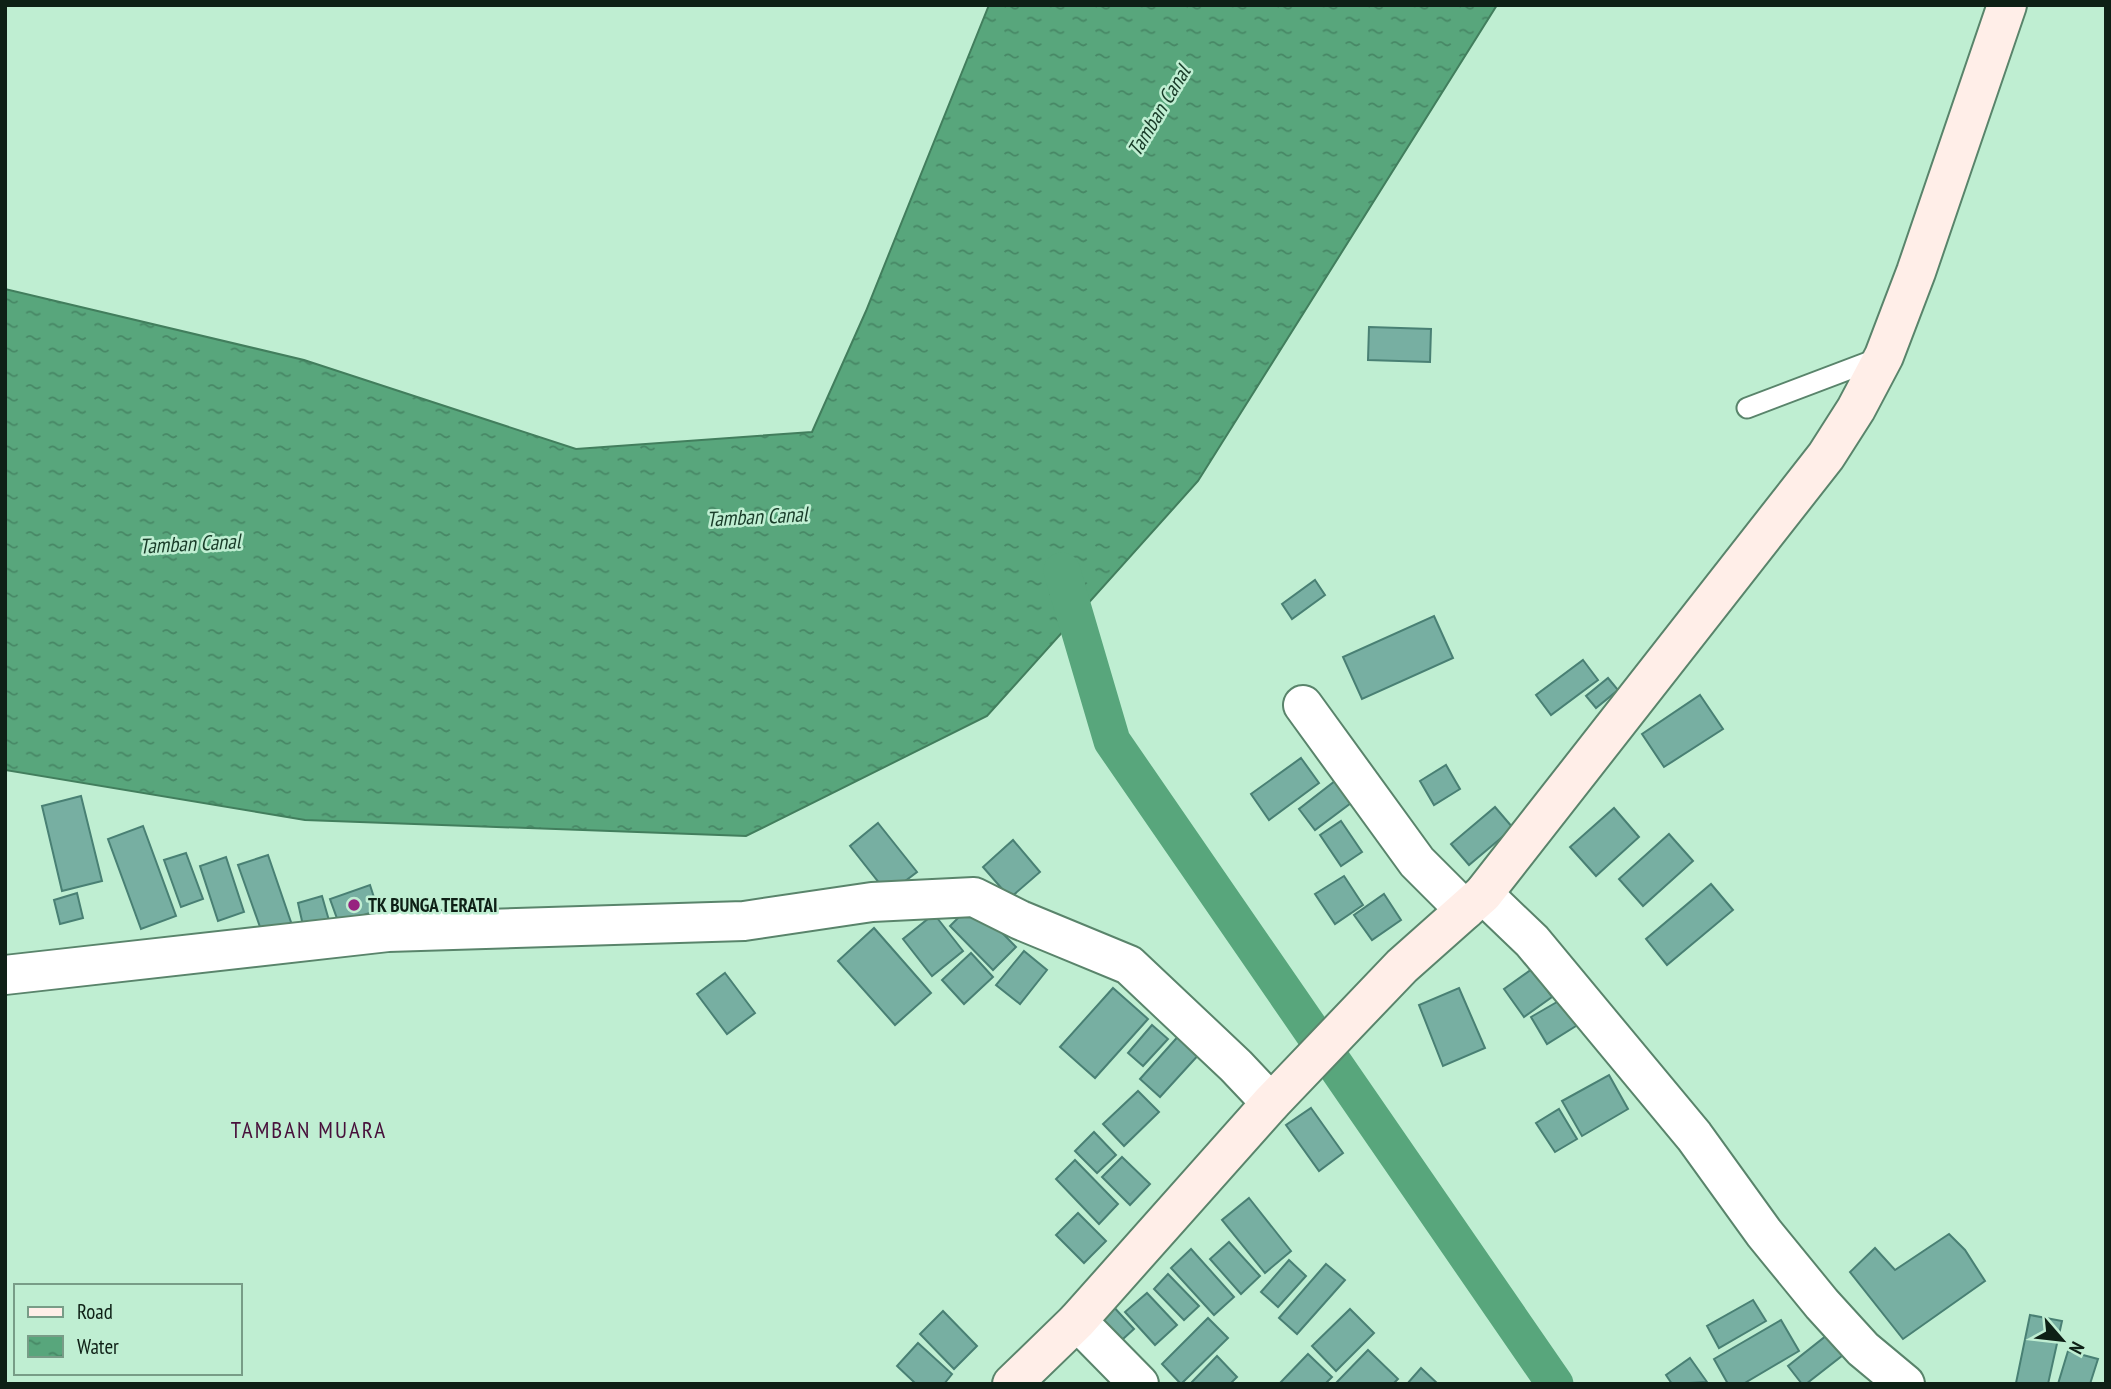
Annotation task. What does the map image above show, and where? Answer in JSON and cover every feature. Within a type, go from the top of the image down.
[{"type":"street","points":[[1012,1384],[1077,1321],[1279,1095],[1402,966],[1474,902],[1826,456],[1856,409],[1884,356],[1916,272],[2007,5]]},
{"type":"street","points":[[1303,705],[1417,862],[1532,941],[1694,1136],[1764,1233],[1822,1304],[1863,1349],[1905,1384]]},
{"type":"street","points":[[5,975],[388,932],[744,921],[872,902],[974,897],[1020,920],[1129,965],[1236,1066],[1279,1095]]},
{"type":"street","points":[[1077,1321],[1139,1384]]},
{"type":"lane","points":[[1747,408],[1884,356]]},
{"type":"water","name":"Tamban Canal","points":[[989,5],[1497,5],[1198,481],[987,716],[746,836],[305,820],[5,770],[5,289],[304,360],[576,449],[812,432],[866,311]]},
{"type":"building","points":[[1369,327],[1431,329],[1430,362],[1368,360]]},
{"type":"building","points":[[1315,580],[1325,595],[1292,619],[1282,604]]},
{"type":"building","points":[[1434,616],[1453,658],[1362,699],[1343,657]]},
{"type":"building","points":[[1583,660],[1598,680],[1551,715],[1536,695]]},
{"type":"building","points":[[1608,678],[1618,690],[1596,708],[1586,696]]},
{"type":"building","points":[[1700,695],[1723,729],[1664,767],[1642,734]]},
{"type":"building","points":[[1301,758],[1319,783],[1269,820],[1251,794]]},
{"type":"building","points":[[1446,765],[1460,789],[1434,805],[1420,781]]},
{"type":"building","points":[[1335,781],[1351,803],[1315,830],[1299,809]]},
{"type":"building","points":[[81,796],[102,881],[62,891],[42,806]]},
{"type":"building","points":[[1495,807],[1513,828],[1469,865],[1451,844]]},
{"type":"building","points":[[1614,808],[1639,837],[1596,876],[1570,847]]},
{"type":"building","points":[[1341,821],[1362,852],[1341,866],[1320,835]]},
{"type":"building","points":[[878,823],[917,872],[888,894],[850,846]]},
{"type":"building","points":[[143,826],[176,916],[141,929],[108,839]]},
{"type":"building","points":[[1669,834],[1693,861],[1643,906],[1619,879]]},
{"type":"building","points":[[1013,840],[1040,872],[1010,898],[983,867]]},
{"type":"building","points":[[186,853],[203,899],[181,907],[164,860]]},
{"type":"building","points":[[268,855],[294,931],[265,941],[238,865]]},
{"type":"building","points":[[226,857],[244,912],[218,921],[200,866]]},
{"type":"building","points":[[1344,876],[1363,905],[1335,924],[1315,894]]},
{"type":"building","points":[[1711,884],[1733,910],[1667,965],[1646,939]]},
{"type":"building","name":"TK BUNGA TERATAI","points":[[370,885],[378,910],[339,924],[330,899]]},
{"type":"building","points":[[77,893],[83,918],[60,924],[54,900]]},
{"type":"building","points":[[1384,894],[1401,920],[1372,940],[1354,915]]},
{"type":"building","points":[[322,896],[330,924],[304,930],[298,903]]},
{"type":"building","points":[[973,903],[1016,947],[993,970],[950,926]]},
{"type":"building","points":[[934,914],[963,951],[932,976],[903,939]]},
{"type":"building","points":[[874,928],[931,993],[895,1025],[838,961]]},
{"type":"building","points":[[1024,951],[1047,970],[1020,1004],[996,985]]},
{"type":"building","points":[[971,953],[993,977],[964,1004],[942,980]]},
{"type":"building","points":[[1532,969],[1552,997],[1524,1017],[1504,989]]},
{"type":"building","points":[[725,973],[755,1013],[727,1034],[697,994]]},
{"type":"building","points":[[1113,988],[1148,1019],[1095,1078],[1060,1047]]},
{"type":"building","points":[[1459,988],[1485,1048],[1443,1066],[1419,1005]]},
{"type":"building","points":[[1569,995],[1584,1021],[1547,1044],[1531,1017]]},
{"type":"building","points":[[1152,1025],[1168,1039],[1143,1066],[1128,1053]]},
{"type":"building","points":[[1182,1032],[1202,1051],[1160,1097],[1140,1079]]},
{"type":"building","points":[[1609,1075],[1628,1109],[1582,1136],[1562,1101]]},
{"type":"building","points":[[1138,1091],[1159,1112],[1124,1146],[1103,1124]]},
{"type":"building","points":[[1311,1108],[1343,1153],[1319,1171],[1286,1125]]},
{"type":"building","points":[[1559,1109],[1577,1139],[1555,1152],[1536,1123]]},
{"type":"building","points":[[1094,1132],[1116,1155],[1097,1173],[1075,1151]]},
{"type":"building","points":[[1122,1157],[1150,1184],[1130,1205],[1102,1177]]},
{"type":"building","points":[[1075,1160],[1118,1204],[1099,1224],[1056,1179]]},
{"type":"building","points":[[1249,1198],[1291,1251],[1265,1273],[1222,1220]]},
{"type":"building","points":[[1078,1213],[1106,1241],[1084,1263],[1056,1235]]},
{"type":"building","points":[[1949,1234],[1965,1250],[1985,1281],[1903,1339],[1850,1272],[1875,1248],[1895,1270]]},
{"type":"building","points":[[1229,1242],[1260,1276],[1241,1294],[1210,1259]]},
{"type":"building","points":[[1191,1249],[1234,1297],[1214,1315],[1171,1268]]},
{"type":"building","points":[[1289,1260],[1306,1276],[1278,1307],[1261,1292]]},
{"type":"building","points":[[1326,1264],[1345,1280],[1297,1334],[1279,1318]]},
{"type":"building","points":[[1168,1274],[1199,1306],[1184,1320],[1154,1289]]},
{"type":"building","points":[[1147,1293],[1177,1325],[1155,1345],[1125,1312]]},
{"type":"building","points":[[1753,1300],[1766,1321],[1719,1348],[1707,1326]]},
{"type":"building","points":[[1111,1304],[1134,1329],[1112,1349],[1089,1324]]},
{"type":"building","points":[[1350,1309],[1374,1333],[1336,1371],[1312,1346]]},
{"type":"building","points":[[943,1311],[977,1346],[954,1369],[920,1334]]},
{"type":"building","points":[[2030,1315],[2062,1321],[2048,1384],[2016,1383]]},
{"type":"building","points":[[1208,1318],[1228,1338],[1181,1384],[1162,1364]]},
{"type":"building","points":[[1781,1320],[1799,1351],[1743,1384],[1728,1384],[1714,1359]]},
{"type":"building","points":[[1836,1328],[1852,1348],[1806,1384],[1802,1384],[1788,1366]]},
{"type":"building","points":[[918,1343],[952,1374],[944,1384],[916,1384],[897,1366]]},
{"type":"building","points":[[1368,1350],[1398,1379],[1393,1384],[1335,1384]]},
{"type":"building","points":[[2068,1351],[2098,1359],[2090,1384],[2058,1384]]},
{"type":"building","points":[[1308,1354],[1332,1377],[1325,1384],[1279,1384]]},
{"type":"building","points":[[1217,1356],[1237,1377],[1230,1384],[1190,1384]]},
{"type":"building","points":[[1690,1358],[1707,1382],[1672,1384],[1666,1375]]},
{"type":"building","points":[[1421,1368],[1438,1384],[1407,1384]]},
{"type":"waterway","points":[[1062,571],[1112,741],[1555,1384]]},
{"type":"place","name":"TK BUNGA TERATAI","points":[[354,905]]},
{"type":"district","name":"TAMBAN MUARA","points":[[309,1130]]}]
